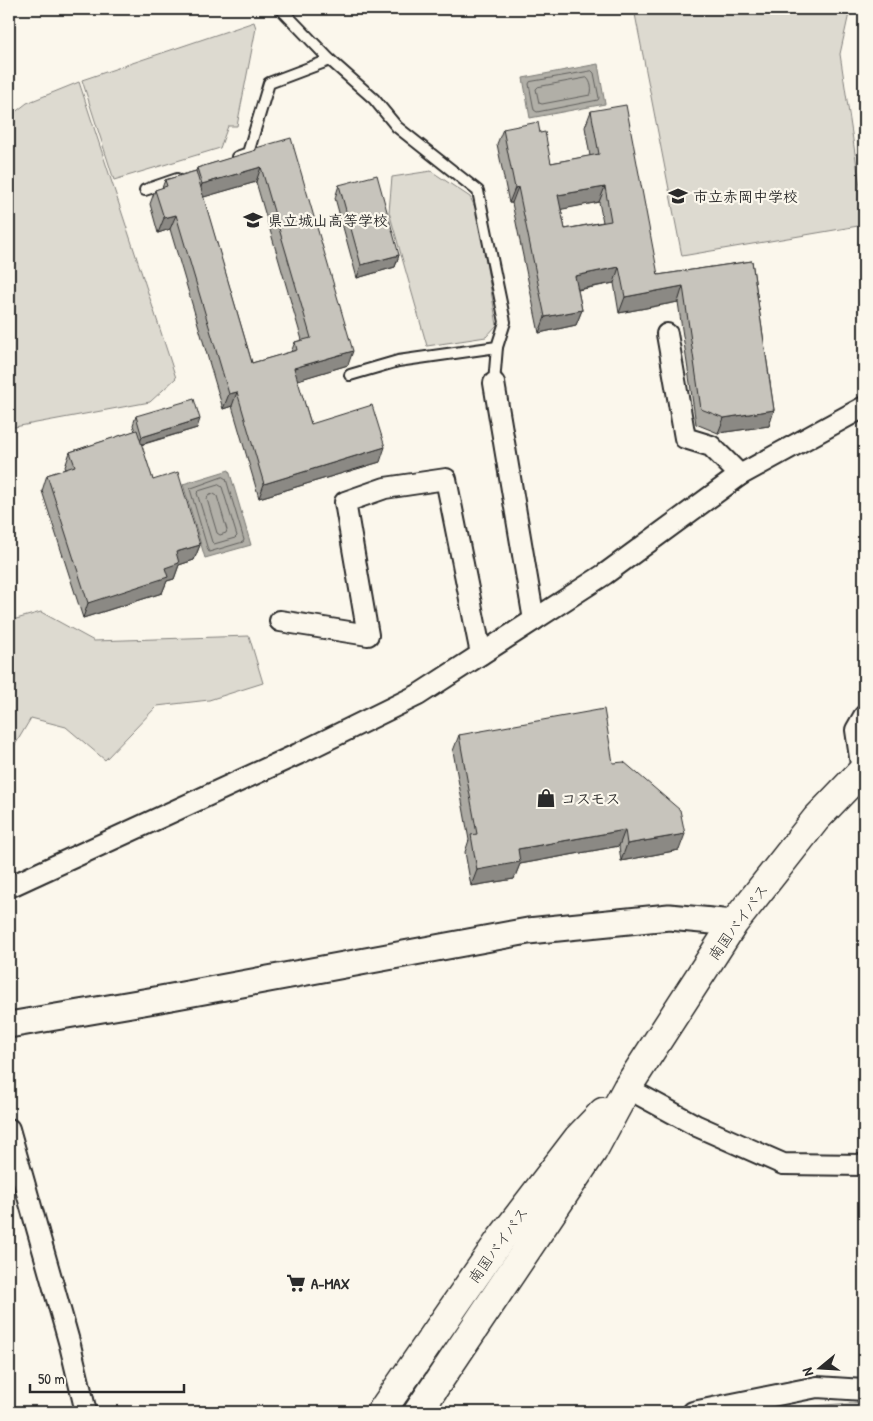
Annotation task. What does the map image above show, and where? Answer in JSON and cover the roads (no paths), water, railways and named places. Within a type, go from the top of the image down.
[{"type":"highway","name":"南国バイパス","points":[[418,1412],[593,1152],[627,1088],[734,923],[816,819],[863,770]]},
{"type":"highway","name":"南国バイパス","points":[[382,1412],[500,1240],[578,1138],[627,1088]]},
{"type":"street","points":[[667,334],[685,438],[711,446],[740,475]]},
{"type":"street","points":[[494,383],[534,620]]},
{"type":"street","points":[[9,887],[289,758],[418,695],[605,574],[740,475],[864,408]]},
{"type":"street","points":[[280,621],[368,635],[345,502],[385,488],[446,479],[481,654]]},
{"type":"street","points":[[863,770],[856,730],[864,716]]},
{"type":"street","points":[[9,1024],[155,1000],[528,931],[669,917],[734,923]]},
{"type":"street","points":[[627,1088],[697,1126],[783,1164],[864,1165]]},
{"type":"street","points":[[9,1129],[70,1346],[86,1412]]},
{"type":"street","points":[[693,1412],[817,1386],[864,1390]]},
{"type":"lane","points":[[281,9],[330,60],[374,99],[397,127],[478,191],[505,322],[497,346],[494,383]]},
{"type":"lane","points":[[230,160],[248,153],[269,84],[330,60]]},
{"type":"lane","points":[[145,190],[188,175]]},
{"type":"lane","points":[[350,375],[398,361],[497,346]]},
{"type":"water","points":[[598,64],[605,104],[530,118],[523,78]]},
{"type":"water","points":[[229,470],[251,545],[205,558],[183,484]]},
{"type":"place","name":"市立赤岡中学校","points":[[678,196]]},
{"type":"place","name":"県立城山高等学校","points":[[253,220]]},
{"type":"place","name":"コスモス","points":[[546,798]]},
{"type":"place","name":"A-MAX","points":[[296,1283]]}]
